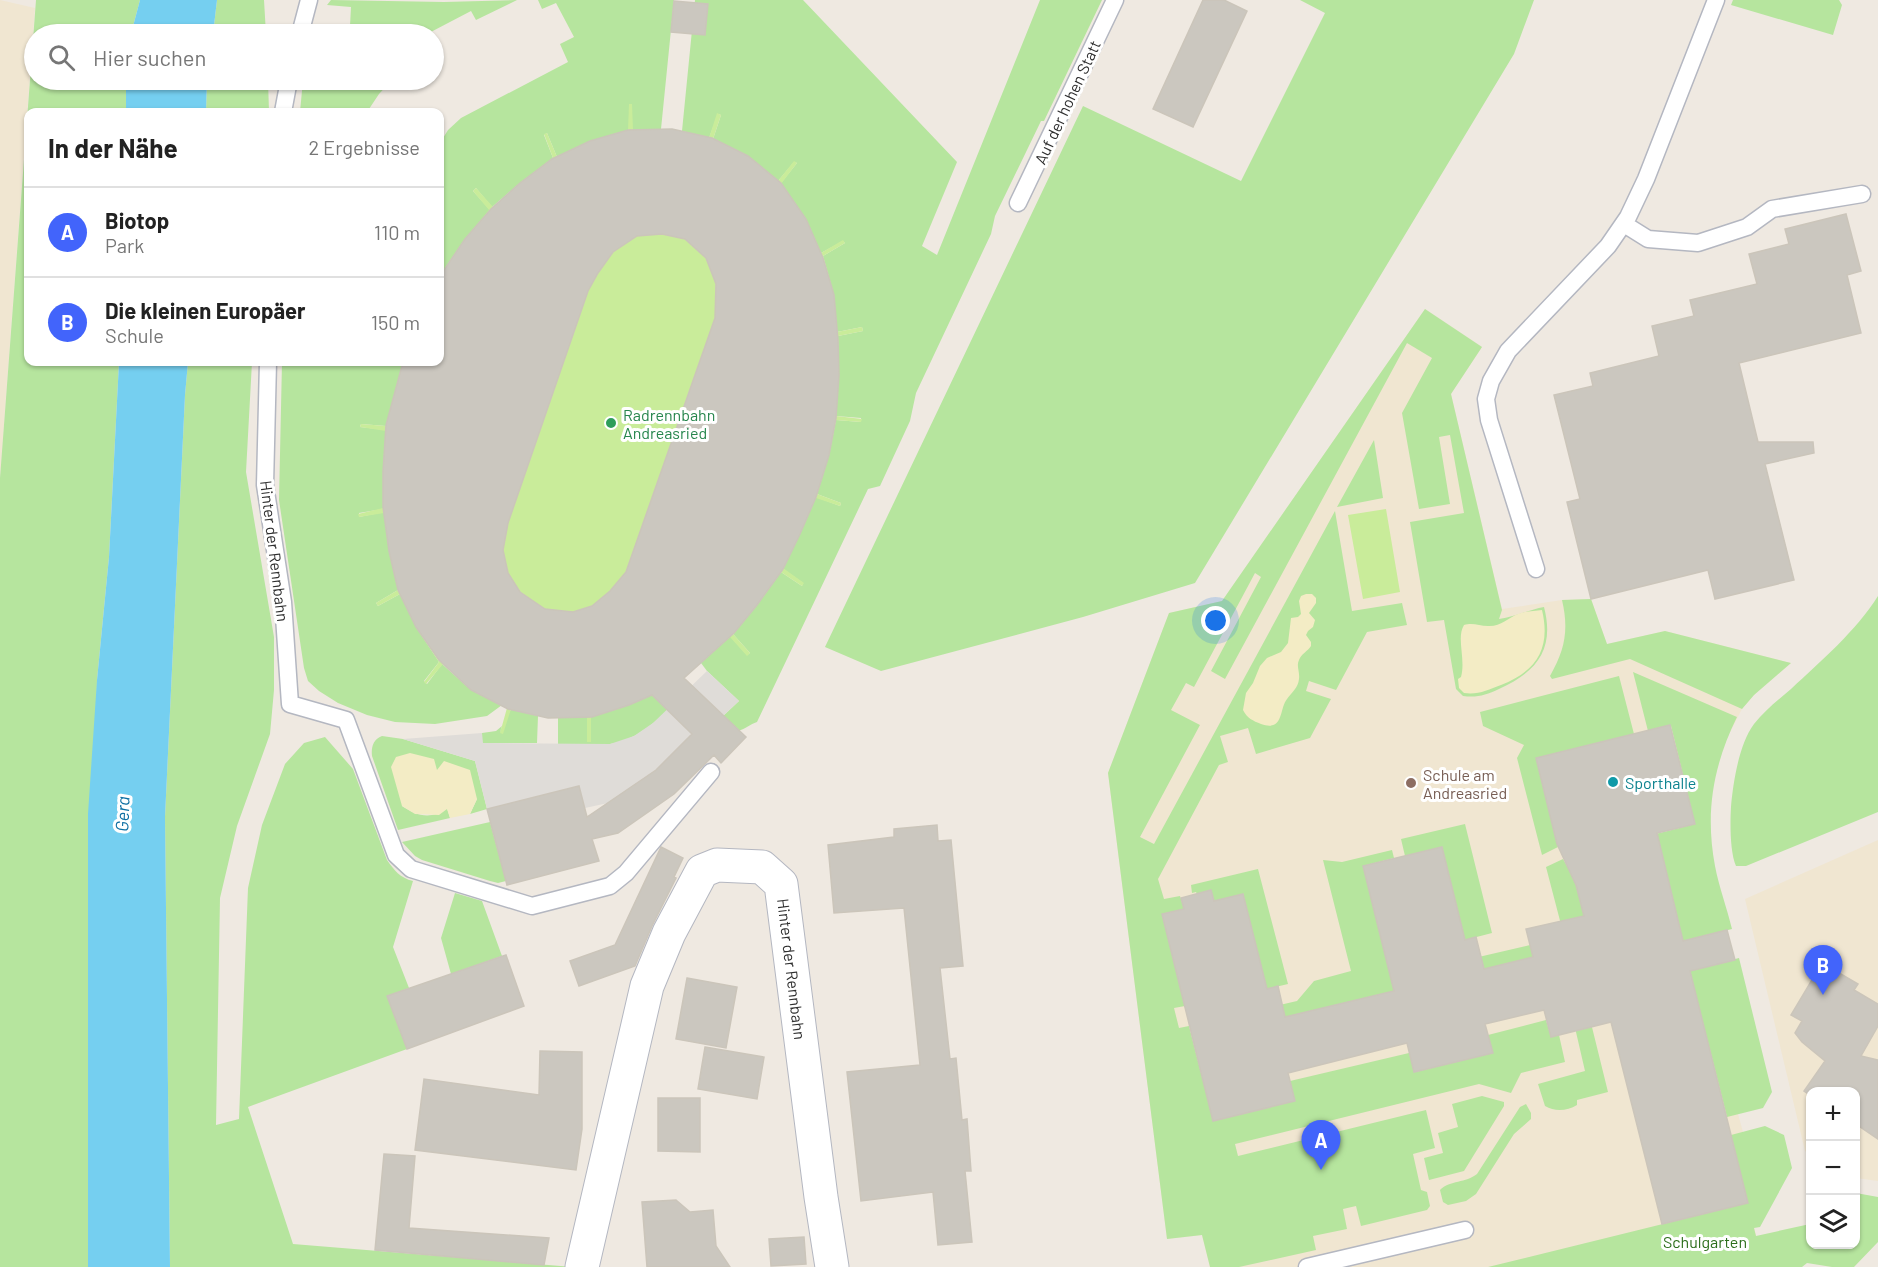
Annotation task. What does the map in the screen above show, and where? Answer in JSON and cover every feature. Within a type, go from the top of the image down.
[{"type":"street","name":"Hinter der Rennbahn","points":[[582,1267],[647,986],[669,933],[702,871],[717,865],[762,867],[781,884],[832,1267]]},
{"type":"lane","points":[[303,24],[309,0]]},
{"type":"lane","name":"Auf der hohen Statt","points":[[1018,203],[1115,0]]},
{"type":"lane","points":[[1536,569],[1489,420],[1486,399],[1488,390],[1498,366],[1508,351],[1608,246],[1624,224],[1646,179],[1716,0]]},
{"type":"lane","points":[[284,108],[287,90]]},
{"type":"lane","points":[[1624,224],[1648,239],[1698,243],[1747,227],[1772,208],[1863,194]]},
{"type":"lane","name":"Hinter der Rennbahn","points":[[268,366],[266,485],[283,602],[290,704],[346,720],[396,855],[411,869],[532,906],[610,886],[626,873],[711,772]]},
{"type":"lane","points":[[1307,1267],[1465,1230]]},
{"type":"shaded area","points":[[0,0],[35,8],[34,24],[24,24],[24,90],[29,90],[28,108],[24,108],[24,156],[0,478]]},
{"type":"shaded area","name":"Schule am Andreasried","points":[[1425,309],[1482,347],[1451,394],[1502,609],[1562,600],[1591,599],[1607,644],[1665,631],[1791,663],[1754,695],[1742,709],[1725,742],[1717,768],[1710,815],[1668,881],[1683,941],[1727,930],[1735,960],[1727,1116],[1738,1114],[1743,1132],[1731,1136],[1764,1267],[1210,1267],[1202,1235],[1167,1239],[1108,773],[1169,613],[1222,601]]},
{"type":"shaded area","points":[[707,671],[739,701],[723,716],[700,694],[676,718],[692,734],[656,770],[608,803],[585,808],[578,786],[487,809],[475,761],[403,739],[482,733],[483,743],[610,744],[634,736],[653,723]]},
{"type":"shaded area","points":[[1878,840],[1878,1181],[1860,1179],[1860,1087],[1806,1087],[1805,1151],[1745,899]]},
{"type":"green space","points":[[36,0],[140,0],[134,24],[34,24]]},
{"type":"green space","points":[[217,0],[264,0],[265,24],[214,24]]},
{"type":"green space","points":[[331,0],[444,2],[517,0],[476,20],[471,11],[444,25],[350,24],[351,7],[327,5]]},
{"type":"green space","points":[[538,0],[674,0],[661,129],[632,130],[632,104],[629,104],[629,130],[590,141],[557,157],[547,133],[544,135],[553,158],[492,207],[476,188],[473,191],[490,210],[465,239],[444,270],[444,136],[461,118],[568,62],[560,44],[574,37],[556,3],[542,9]]},
{"type":"green space","points":[[695,0],[803,0],[957,162],[922,246],[937,255],[1040,0],[1102,0],[995,216],[991,234],[916,393],[910,421],[880,486],[868,489],[757,722],[738,731],[723,716],[739,701],[701,663],[730,636],[747,655],[750,653],[733,634],[781,572],[802,586],[803,583],[783,569],[816,497],[840,506],[841,503],[817,494],[829,455],[836,420],[861,422],[861,418],[836,416],[839,375],[838,336],[863,331],[862,327],[837,332],[834,295],[823,256],[845,243],[843,241],[821,253],[806,219],[781,183],[797,163],[794,162],[778,181],[713,139],[721,115],[718,114],[709,138],[682,131]]},
{"type":"green space","points":[[1300,0],[1534,0],[1514,54],[1195,583],[1083,617],[881,671],[825,647],[1083,106],[1241,181],[1325,13]]},
{"type":"green space","points":[[1733,0],[1839,0],[1842,5],[1833,35],[1731,5]]},
{"type":"green space","points":[[29,90],[126,90],[126,108],[28,108]]},
{"type":"green space","points":[[207,90],[268,90],[269,108],[206,108]]},
{"type":"green space","points":[[302,90],[383,90],[370,108],[300,108]]},
{"type":"green space","name":"Radrennbahn Andreasried","points":[[629,104],[632,104],[633,130],[672,129],[709,138],[717,113],[721,115],[713,139],[778,181],[794,161],[797,163],[781,184],[806,219],[821,253],[843,240],[845,243],[823,256],[834,295],[837,332],[862,327],[863,331],[838,336],[839,375],[836,416],[862,419],[861,422],[836,420],[829,455],[817,494],[841,503],[840,506],[816,498],[783,568],[804,583],[802,586],[781,572],[733,634],[750,653],[747,656],[730,637],[691,671],[665,689],[620,708],[591,717],[591,742],[587,742],[587,717],[548,718],[511,709],[503,734],[500,733],[507,708],[471,690],[443,664],[426,684],[424,682],[439,662],[416,627],[400,594],[378,606],[376,603],[398,590],[384,513],[359,517],[358,514],[383,508],[386,431],[360,427],[361,424],[386,426],[402,366],[444,366],[444,270],[489,210],[473,191],[476,188],[493,207],[553,158],[544,134],[547,133],[557,157],[590,141],[628,130]]},
{"type":"green space","points":[[24,159],[24,366],[119,366],[109,557],[97,680],[88,1267],[0,1267],[0,478]]},
{"type":"green space","points":[[1425,309],[1482,347],[1451,394],[1502,610],[1499,619],[1544,607],[1547,635],[1540,657],[1524,675],[1499,689],[1481,696],[1463,696],[1456,689],[1444,620],[1427,622],[1410,522],[1464,513],[1450,435],[1439,437],[1450,504],[1419,509],[1402,413],[1432,358],[1407,343],[1225,679],[1211,671],[1261,577],[1255,573],[1194,687],[1186,683],[1171,710],[1200,725],[1140,837],[1154,844],[1335,511],[1352,611],[1402,603],[1407,625],[1367,632],[1336,690],[1309,681],[1306,691],[1331,699],[1310,738],[1256,754],[1248,728],[1220,736],[1228,762],[1219,765],[1158,879],[1164,899],[1180,896],[1184,909],[1162,914],[1185,1006],[1174,1008],[1179,1028],[1189,1026],[1213,1120],[1290,1081],[1409,1053],[1415,1072],[1492,1053],[1488,1035],[1546,1020],[1551,1037],[1559,1035],[1565,1062],[1521,1073],[1511,1093],[1479,1084],[1235,1144],[1238,1156],[1426,1110],[1435,1148],[1413,1154],[1421,1190],[1427,1192],[1430,1206],[1427,1210],[1361,1226],[1356,1206],[1343,1209],[1347,1229],[1313,1236],[1316,1250],[1239,1267],[1210,1267],[1202,1235],[1167,1239],[1108,773],[1169,613],[1222,601]]},
{"type":"green space","points":[[188,366],[252,366],[246,472],[274,637],[274,690],[270,734],[237,826],[220,898],[216,1125],[239,1119],[248,888],[262,825],[285,764],[304,743],[325,737],[353,769],[387,860],[404,878],[413,881],[393,947],[409,988],[388,996],[407,1049],[248,1107],[293,1244],[573,1267],[170,1267],[165,817]]},
{"type":"green space","points":[[282,366],[402,366],[386,426],[361,424],[360,427],[386,430],[383,509],[359,513],[359,517],[384,512],[398,590],[376,603],[378,606],[400,594],[416,627],[439,662],[424,681],[427,684],[442,664],[471,690],[502,705],[487,716],[435,724],[395,722],[367,715],[338,703],[308,681],[304,668],[279,500]]},
{"type":"green space","points":[[1374,440],[1383,498],[1337,507]]},
{"type":"green space","points":[[1386,509],[1400,592],[1363,599],[1348,515]]},
{"type":"green space","points":[[1878,596],[1878,812],[1746,866],[1736,866],[1732,846],[1731,807],[1738,764],[1749,732],[1767,710],[1849,634]]},
{"type":"green space","points":[[1591,599],[1607,644],[1665,631],[1791,663],[1754,695],[1742,709],[1630,659],[1552,679],[1550,676],[1564,640],[1565,621],[1562,600]]},
{"type":"green space","points":[[1633,672],[1737,717],[1722,753],[1711,808],[1715,866],[1732,929],[1683,941],[1668,881],[1632,840],[1695,824],[1671,726],[1648,731]]},
{"type":"green space","points":[[1619,676],[1634,734],[1556,839],[1558,847],[1542,855],[1517,758],[1524,745],[1483,726],[1480,712]]},
{"type":"green space","points":[[666,688],[673,706],[636,735],[610,744],[558,744],[558,718],[587,717],[587,742],[591,742],[591,717],[629,705]]},
{"type":"green space","points":[[511,709],[538,716],[537,743],[482,743],[482,733],[496,731],[502,726],[500,732]]},
{"type":"green space","points":[[382,736],[403,739],[475,761],[487,809],[470,814],[477,799],[437,770],[402,806],[424,815],[435,814],[447,808],[450,818],[398,830],[372,756],[373,744]]},
{"type":"green space","points":[[490,822],[506,881],[498,883],[422,860],[402,842]]},
{"type":"green space","points":[[1465,824],[1492,933],[1465,940],[1442,847],[1405,856],[1401,839]]},
{"type":"green space","points":[[1392,850],[1394,858],[1363,866],[1394,991],[1275,1020],[1271,1007],[1297,1001],[1314,981],[1351,971],[1323,860],[1342,862]]},
{"type":"green space","points":[[1563,859],[1567,866],[1577,862],[1592,943],[1564,936],[1546,867]]},
{"type":"green space","points":[[1258,869],[1288,984],[1267,989],[1243,894],[1214,901],[1211,890],[1192,893],[1191,885]]},
{"type":"green space","points":[[455,893],[482,901],[502,956],[451,974],[441,938]]},
{"type":"green space","points":[[1530,945],[1533,957],[1473,972],[1470,959]]},
{"type":"green space","points":[[1739,958],[1772,1092],[1763,1108],[1727,1117],[1690,971]]},
{"type":"green space","points":[[1589,1015],[1608,1092],[1577,1100],[1577,1105],[1569,1109],[1549,1108],[1545,1106],[1538,1084],[1585,1071],[1573,1019]]},
{"type":"green space","points":[[1482,1096],[1504,1102],[1504,1106],[1464,1171],[1429,1180],[1424,1158],[1443,1153],[1438,1133],[1458,1127],[1452,1104]]},
{"type":"green space","points":[[1526,1104],[1531,1113],[1531,1119],[1514,1134],[1476,1194],[1466,1201],[1448,1205],[1443,1202],[1440,1190],[1477,1174],[1520,1107]]},
{"type":"green space","name":"Schulgarten","points":[[1765,1126],[1784,1135],[1792,1168],[1760,1227],[1754,1228],[1756,1236],[1806,1225],[1806,1249],[1860,1249],[1860,1194],[1878,1197],[1878,1242],[1854,1267],[1832,1267],[1807,1263],[1802,1267],[1488,1267],[1748,1203],[1731,1135]]},
{"type":"sand","points":[[1312,594],[1316,598],[1316,603],[1309,613],[1315,620],[1313,627],[1306,635],[1311,646],[1299,660],[1298,682],[1285,703],[1280,718],[1274,725],[1261,724],[1250,719],[1243,710],[1246,693],[1260,666],[1267,658],[1281,652],[1288,643],[1291,618],[1301,614],[1299,601],[1301,596]]},
{"type":"sand","points":[[1542,610],[1544,636],[1542,647],[1532,665],[1524,673],[1478,693],[1464,693],[1459,688],[1458,679],[1461,677],[1462,670],[1461,636],[1464,625],[1492,626],[1521,613]]},
{"type":"sand","points":[[410,753],[434,759],[437,770],[444,761],[470,770],[477,799],[470,814],[450,818],[447,809],[439,815],[415,814],[402,806],[391,767],[396,757]]},
{"type":"water","points":[[140,0],[217,0],[214,24],[134,24]]},
{"type":"water","points":[[126,90],[207,90],[206,108],[126,108]]},
{"type":"water","name":"Gera","points":[[119,366],[188,366],[165,817],[170,1267],[88,1267],[88,814],[97,680],[109,557]]},
{"type":"building","points":[[1203,0],[1224,0],[1247,11],[1193,127],[1153,109]]},
{"type":"building","points":[[674,1],[708,4],[705,35],[671,32]]},
{"type":"building","name":"Radrennbahn Andreasried","points":[[672,129],[712,138],[748,156],[781,183],[806,219],[823,258],[834,295],[839,375],[836,418],[829,455],[816,497],[783,569],[734,633],[684,678],[746,737],[721,763],[714,755],[674,794],[618,833],[592,839],[599,861],[507,885],[487,809],[579,786],[587,817],[656,770],[692,734],[652,695],[592,717],[548,718],[508,709],[471,690],[439,660],[416,627],[398,590],[389,551],[383,507],[386,425],[402,366],[444,366],[444,270],[465,239],[491,209],[520,183],[552,159],[590,141],[628,130]],"holes":[[[662,234],[685,239],[706,258],[716,284],[715,318],[626,572],[610,591],[592,606],[573,612],[545,609],[520,592],[508,573],[503,550],[508,523],[588,291],[613,252],[637,236]]]},
{"type":"building","points":[[1846,214],[1861,271],[1847,275],[1861,333],[1739,363],[1758,442],[1813,442],[1814,453],[1765,464],[1794,580],[1715,599],[1708,570],[1591,599],[1567,502],[1580,499],[1554,395],[1593,386],[1590,373],[1659,356],[1652,326],[1694,316],[1690,300],[1757,284],[1749,254],[1789,244],[1785,229]]},
{"type":"building","points":[[1670,725],[1695,824],[1657,833],[1683,941],[1727,930],[1735,960],[1690,971],[1748,1203],[1662,1224],[1611,1022],[1551,1037],[1544,1010],[1485,1024],[1493,1053],[1414,1072],[1407,1043],[1288,1073],[1295,1101],[1213,1121],[1162,914],[1184,909],[1181,898],[1211,890],[1214,901],[1243,894],[1267,989],[1278,986],[1285,1017],[1394,991],[1363,866],[1442,847],[1465,940],[1476,937],[1484,969],[1533,957],[1526,929],[1584,916],[1576,885],[1557,844],[1536,758]]},
{"type":"building","points":[[937,825],[938,841],[951,840],[963,966],[940,968],[950,1059],[956,1058],[962,1120],[967,1119],[971,1171],[965,1171],[972,1242],[938,1245],[933,1192],[861,1201],[847,1072],[920,1065],[904,908],[834,913],[828,845],[894,837],[894,829]]},
{"type":"building","points":[[661,847],[683,858],[635,966],[579,986],[570,961],[615,945]]},
{"type":"building","points":[[506,955],[524,1006],[407,1049],[387,996]]},
{"type":"building","points":[[1822,963],[1858,984],[1854,990],[1878,1004],[1878,1026],[1861,1056],[1878,1060],[1878,1139],[1860,1127],[1860,1087],[1807,1087],[1825,1061],[1802,1042],[1795,1033],[1802,1021],[1791,1015]]},
{"type":"building","points":[[687,978],[737,987],[726,1048],[676,1039]]},
{"type":"building","points":[[705,1047],[764,1057],[757,1099],[698,1089]]},
{"type":"building","points":[[540,1051],[582,1052],[582,1129],[576,1170],[415,1150],[424,1079],[539,1095]]},
{"type":"building","points":[[658,1098],[700,1098],[700,1152],[658,1151]]},
{"type":"building","points":[[384,1154],[415,1156],[409,1228],[549,1238],[544,1265],[375,1250]]},
{"type":"building","points":[[676,1200],[690,1212],[713,1210],[716,1246],[730,1267],[647,1267],[642,1202]]},
{"type":"building","points":[[804,1237],[806,1264],[771,1266],[769,1239]]},
{"type":"place","name":"Radrennbahn Andreasried","points":[[611,423]]},
{"type":"place","name":"Sporthalle","points":[[1613,782]]},
{"type":"place","name":"Schule am Andreasried","points":[[1411,783]]},
{"type":"place","name":"Die kleinen Europäer","points":[[1823,995]]},
{"type":"place","name":"Biotop","points":[[1321,1170]]}]
